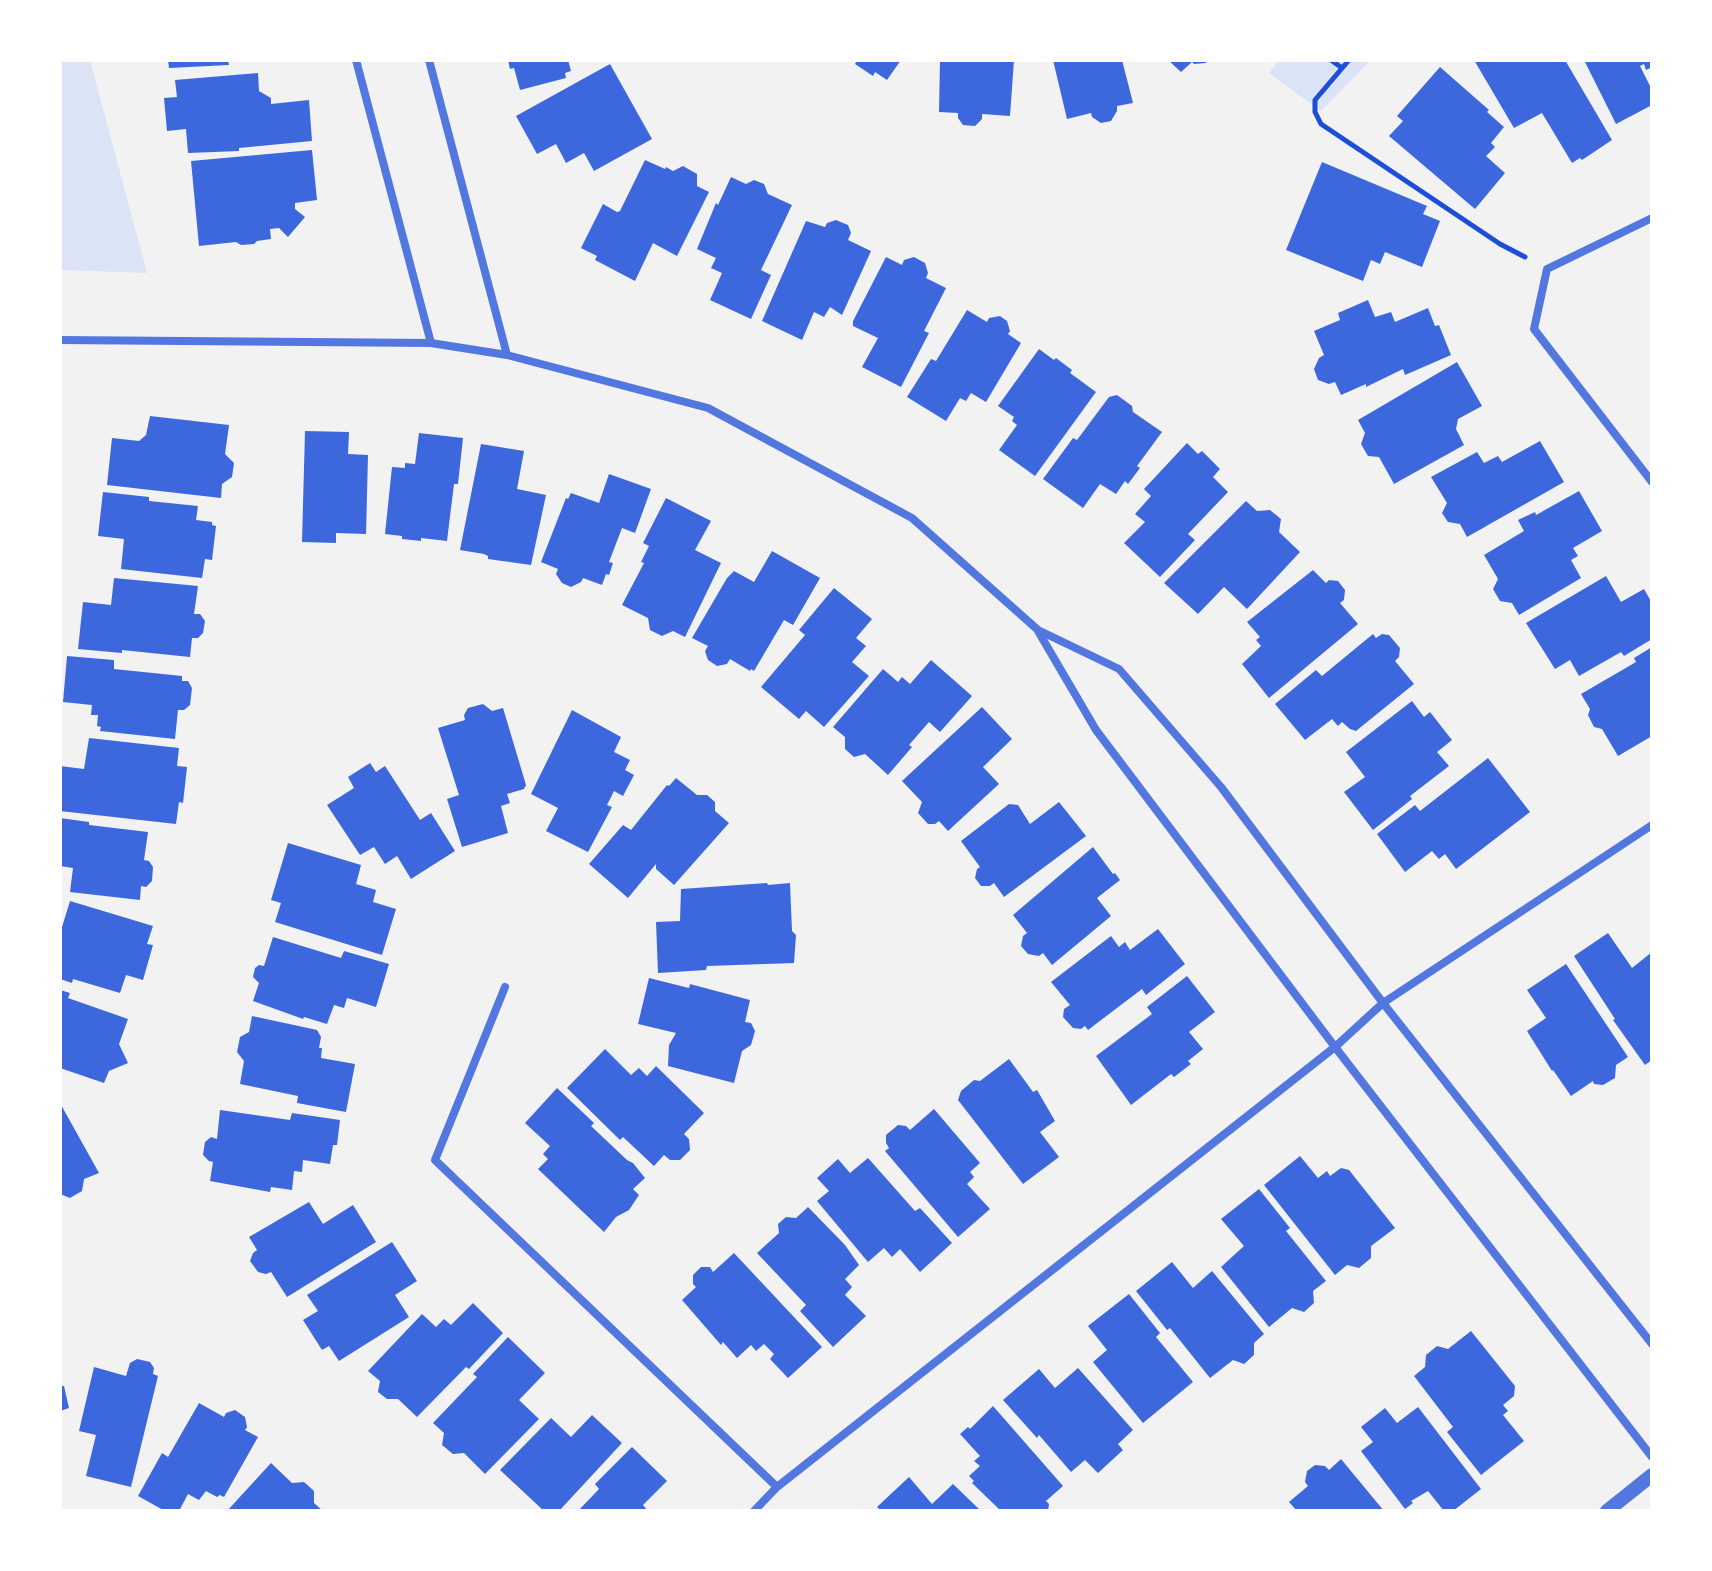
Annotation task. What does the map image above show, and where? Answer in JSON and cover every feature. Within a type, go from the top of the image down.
[{"type":"street","points":[[356,60],[431,343]]},
{"type":"street","points":[[429,60],[507,355]]},
{"type":"street","points":[[1652,218],[1547,269],[1534,329],[1652,482]]},
{"type":"street","points":[[60,340],[431,343],[507,355],[708,408],[912,518],[1038,630],[1119,669],[1221,787],[1383,1003],[1652,1344]]},
{"type":"street","points":[[1038,630],[1096,730],[1335,1047],[1652,1457]]},
{"type":"street","points":[[754,1511],[777,1487],[1335,1047],[1383,1003],[1652,825]]},
{"type":"street","points":[[505,987],[435,1160],[777,1487]]},
{"type":"street","points":[[1607,1511],[1652,1475]]},
{"type":"path","points":[[1331,60],[1342,68]]},
{"type":"path","points":[[1349,60],[1315,100],[1315,112],[1321,124],[1500,244],[1547,269]]},
{"type":"shaded area","points":[[60,60],[90,60],[147,273],[60,270]]},
{"type":"shaded area","points":[[1279,60],[1371,60],[1321,111],[1269,73]]},
{"type":"building","points":[[168,60],[228,60],[229,65],[169,68]]},
{"type":"building","points":[[508,60],[568,60],[571,71],[565,73],[566,78],[520,90],[514,68],[510,69]]},
{"type":"building","points":[[857,60],[901,60],[887,80],[875,72],[873,76],[855,64]]},
{"type":"building","points":[[940,60],[1014,60],[1010,116],[982,114],[982,119],[975,126],[963,125],[958,113],[939,112]]},
{"type":"building","points":[[1053,60],[1122,60],[1133,103],[1117,106],[1111,121],[1101,123],[1091,113],[1067,119]]},
{"type":"building","points":[[1168,60],[1208,60],[1206,63],[1192,62],[1181,72]]},
{"type":"building","points":[[1474,60],[1565,60],[1612,140],[1572,163],[1542,113],[1514,128]]},
{"type":"building","points":[[1584,60],[1652,60],[1652,67],[1646,70],[1644,64],[1640,66],[1652,90],[1652,105],[1616,124]]},
{"type":"building","points":[[610,64],[652,139],[594,171],[584,153],[566,163],[556,144],[537,154],[516,116]]},
{"type":"building","points":[[1440,67],[1504,127],[1491,143],[1495,147],[1486,156],[1505,173],[1475,209],[1389,136],[1403,121],[1397,116]]},
{"type":"building","points":[[258,73],[259,91],[271,98],[271,104],[309,100],[312,141],[239,148],[239,151],[188,153],[186,129],[167,131],[164,98],[177,97],[175,80]]},
{"type":"building","points":[[312,150],[317,200],[295,203],[295,209],[305,217],[288,237],[279,228],[270,229],[271,239],[254,244],[241,245],[236,242],[199,246],[191,161]]},
{"type":"building","points":[[645,160],[673,171],[683,166],[697,174],[697,186],[709,192],[677,256],[653,243],[635,281],[595,260],[597,256],[581,248],[603,204],[620,211]]},
{"type":"building","points":[[1322,162],[1427,206],[1423,214],[1440,221],[1422,267],[1385,252],[1380,264],[1371,260],[1363,281],[1286,250]]},
{"type":"building","points":[[731,177],[746,184],[754,180],[764,184],[768,194],[792,205],[761,270],[771,275],[751,319],[710,300],[722,273],[711,268],[716,258],[697,249],[716,203],[718,205]]},
{"type":"building","points":[[836,220],[848,225],[851,233],[848,240],[871,251],[842,315],[830,307],[824,317],[814,312],[802,340],[762,321],[806,221],[825,227]]},
{"type":"building","points":[[886,257],[902,265],[904,260],[914,257],[925,263],[926,278],[946,288],[924,331],[929,333],[901,387],[862,367],[878,338],[853,326]]},
{"type":"building","points":[[1368,300],[1375,317],[1391,312],[1395,322],[1428,308],[1435,326],[1439,325],[1451,355],[1405,375],[1403,369],[1341,395],[1335,382],[1329,384],[1318,380],[1314,369],[1324,355],[1314,331],[1340,320],[1338,313]]},
{"type":"building","points":[[967,310],[987,322],[989,318],[1000,316],[1007,321],[1008,334],[1021,343],[986,402],[971,393],[966,401],[960,398],[946,421],[907,397],[931,359],[936,361]]},
{"type":"building","points":[[1039,349],[1072,370],[1070,373],[1096,392],[1035,476],[999,450],[1017,425],[1012,421],[1014,417],[998,406]]},
{"type":"building","points":[[1457,362],[1482,406],[1458,419],[1456,429],[1464,445],[1394,484],[1379,457],[1368,456],[1361,444],[1365,433],[1358,420]]},
{"type":"building","points":[[1117,395],[1132,406],[1133,412],[1162,432],[1128,484],[1125,481],[1116,494],[1100,484],[1083,508],[1043,479],[1109,397]]},
{"type":"building","points":[[150,416],[229,425],[225,454],[234,463],[232,477],[222,484],[221,498],[107,485],[112,438],[139,441],[146,435]]},
{"type":"building","points":[[305,431],[349,432],[348,454],[368,455],[366,534],[336,533],[336,543],[302,542]]},
{"type":"building","points":[[419,433],[463,438],[447,541],[402,539],[402,536],[385,534],[392,467],[405,468],[405,463],[415,464]]},
{"type":"building","points":[[1540,441],[1564,482],[1467,537],[1460,524],[1448,522],[1442,513],[1447,503],[1431,477],[1477,452],[1484,463],[1498,456],[1502,462]]},
{"type":"building","points":[[1187,443],[1198,454],[1202,451],[1220,469],[1213,477],[1228,492],[1188,534],[1195,540],[1160,577],[1124,543],[1145,522],[1135,514],[1151,496],[1144,489]]},
{"type":"building","points":[[481,444],[524,451],[517,489],[546,495],[531,565],[488,559],[484,554],[460,550]]},
{"type":"building","points":[[609,474],[651,489],[635,533],[622,528],[609,562],[613,563],[609,575],[606,574],[602,585],[583,578],[571,587],[562,583],[556,574],[558,569],[541,562],[566,498],[571,493],[599,503]]},
{"type":"building","points":[[1579,491],[1602,531],[1573,548],[1578,556],[1571,560],[1581,578],[1519,615],[1512,603],[1500,601],[1493,589],[1498,579],[1484,555],[1524,531],[1518,520],[1535,512],[1536,515]]},
{"type":"building","points":[[103,492],[198,506],[196,520],[212,522],[216,526],[212,560],[205,559],[202,578],[121,569],[124,539],[98,536]]},
{"type":"building","points":[[666,498],[711,521],[695,550],[721,563],[685,637],[673,631],[662,636],[650,630],[648,618],[622,605],[644,563],[641,562],[649,546],[643,543]]},
{"type":"building","points":[[1246,501],[1257,511],[1270,510],[1281,519],[1279,532],[1300,552],[1247,609],[1224,587],[1198,614],[1164,583]]},
{"type":"building","points":[[772,551],[820,578],[793,625],[784,620],[754,671],[730,659],[727,664],[717,666],[708,660],[705,651],[708,646],[692,638],[727,578],[734,571],[754,582]]},
{"type":"building","points":[[1313,570],[1326,583],[1329,580],[1338,581],[1345,590],[1344,600],[1340,603],[1358,624],[1269,698],[1242,664],[1261,646],[1256,640],[1260,637],[1247,622]]},
{"type":"building","points":[[1606,576],[1621,602],[1644,589],[1652,603],[1652,639],[1624,656],[1621,652],[1579,676],[1570,660],[1555,669],[1526,623]]},
{"type":"building","points":[[114,578],[198,586],[194,614],[200,614],[205,621],[203,633],[198,638],[192,638],[190,657],[78,649],[83,602],[111,605]]},
{"type":"building","points":[[834,588],[872,619],[856,638],[866,646],[852,662],[869,676],[824,727],[806,711],[799,719],[761,687],[805,635],[799,630]]},
{"type":"building","points":[[1373,634],[1376,638],[1382,634],[1389,635],[1400,648],[1395,661],[1414,684],[1356,731],[1342,722],[1338,726],[1332,719],[1305,740],[1275,704],[1316,670],[1322,676]]},
{"type":"building","points":[[1652,647],[1652,736],[1618,756],[1602,729],[1594,727],[1588,715],[1590,709],[1581,694],[1636,662],[1634,658]]},
{"type":"building","points":[[67,656],[114,660],[114,669],[182,676],[182,681],[188,681],[192,688],[190,705],[178,710],[175,739],[100,731],[98,715],[91,715],[92,705],[63,702]]},
{"type":"building","points":[[931,660],[972,696],[940,732],[929,722],[888,775],[865,754],[854,757],[845,749],[845,737],[833,727],[883,669],[898,682],[902,677],[910,684]]},
{"type":"building","points":[[1412,701],[1424,717],[1430,712],[1452,740],[1437,752],[1449,766],[1373,830],[1344,792],[1365,777],[1346,752]]},
{"type":"building","points":[[483,704],[492,711],[503,708],[526,785],[524,789],[507,794],[510,803],[501,806],[508,833],[462,847],[447,799],[459,795],[438,728],[465,720],[468,708]]},
{"type":"building","points":[[982,707],[1012,739],[983,767],[999,784],[948,831],[939,821],[928,824],[918,813],[922,802],[902,781]]},
{"type":"building","points":[[572,710],[621,737],[614,752],[630,760],[625,770],[634,775],[623,796],[614,791],[607,805],[612,807],[588,852],[546,831],[558,808],[531,794]]},
{"type":"building","points":[[89,738],[179,748],[177,766],[187,767],[183,803],[179,802],[176,824],[60,811],[60,766],[84,769]]},
{"type":"building","points":[[1488,758],[1530,812],[1456,869],[1445,854],[1439,859],[1432,851],[1405,872],[1377,834],[1415,805],[1420,811]]},
{"type":"building","points":[[370,763],[376,772],[385,766],[420,820],[431,813],[455,851],[411,879],[397,856],[385,864],[374,847],[360,855],[327,805],[354,788],[348,777]]},
{"type":"building","points":[[676,778],[697,795],[707,795],[715,802],[715,811],[729,823],[674,885],[656,869],[656,864],[628,898],[589,864],[623,825],[631,830]]},
{"type":"building","points":[[1059,802],[1086,836],[1004,897],[994,883],[981,886],[975,878],[980,867],[961,841],[1009,804],[1018,805],[1030,824]]},
{"type":"building","points":[[60,818],[148,832],[144,860],[153,867],[152,881],[146,887],[141,886],[140,900],[70,892],[73,868],[60,866]]},
{"type":"building","points":[[288,843],[361,865],[356,884],[376,890],[373,902],[396,909],[382,955],[275,922],[281,903],[271,900]]},
{"type":"building","points":[[1093,847],[1120,880],[1097,898],[1111,916],[1052,965],[1043,953],[1039,956],[1028,954],[1021,946],[1027,933],[1013,915]]},
{"type":"building","points":[[790,883],[792,931],[796,935],[794,963],[707,966],[706,970],[658,973],[656,922],[680,921],[681,889]]},
{"type":"building","points":[[70,901],[153,926],[147,944],[153,945],[143,980],[126,975],[120,993],[73,979],[72,983],[60,979],[60,927]]},
{"type":"building","points":[[1158,929],[1185,964],[1146,995],[1142,989],[1088,1030],[1085,1026],[1073,1028],[1063,1017],[1064,1009],[1070,1005],[1051,982],[1111,936],[1119,947],[1125,942],[1130,950]]},
{"type":"building","points":[[1608,933],[1632,968],[1652,952],[1652,1060],[1645,1065],[1574,956]]},
{"type":"building","points":[[273,937],[341,958],[344,951],[389,964],[376,1007],[347,998],[344,1008],[334,1005],[327,1024],[253,1001],[259,983],[253,977],[255,968],[264,966]]},
{"type":"building","points":[[1566,964],[1628,1057],[1616,1065],[1615,1078],[1603,1085],[1594,1084],[1593,1081],[1571,1096],[1527,1031],[1546,1018],[1527,990]]},
{"type":"building","points":[[1187,976],[1215,1012],[1189,1032],[1203,1049],[1188,1061],[1191,1064],[1174,1077],[1171,1074],[1131,1105],[1096,1056],[1152,1014],[1147,1007]]},
{"type":"building","points":[[649,978],[689,988],[690,984],[750,1000],[745,1022],[751,1023],[755,1031],[751,1045],[742,1051],[734,1083],[668,1066],[669,1045],[676,1033],[638,1024]]},
{"type":"building","points":[[60,990],[70,993],[68,998],[128,1019],[119,1044],[128,1063],[109,1071],[104,1083],[60,1068]]},
{"type":"building","points":[[252,1016],[317,1030],[321,1037],[321,1058],[355,1064],[346,1112],[297,1103],[298,1096],[240,1084],[244,1061],[237,1052],[240,1037],[249,1032]]},
{"type":"building","points":[[605,1049],[631,1075],[639,1068],[647,1076],[656,1066],[704,1113],[684,1134],[689,1139],[690,1150],[680,1160],[670,1160],[664,1155],[654,1166],[623,1137],[620,1140],[567,1088]]},
{"type":"building","points":[[1009,1059],[1033,1092],[1037,1090],[1055,1121],[1040,1132],[1059,1157],[1023,1184],[958,1100],[961,1091],[974,1080],[980,1081]]},
{"type":"building","points":[[557,1088],[645,1178],[633,1189],[639,1195],[629,1210],[616,1217],[604,1232],[538,1169],[548,1159],[543,1154],[550,1146],[525,1123]]},
{"type":"building","points":[[60,1103],[99,1173],[84,1179],[82,1191],[70,1198],[60,1194]]},
{"type":"building","points":[[934,1109],[980,1163],[970,1172],[974,1177],[967,1184],[990,1209],[958,1237],[885,1151],[889,1148],[886,1135],[898,1125],[910,1130]]},
{"type":"building","points":[[220,1110],[290,1120],[292,1113],[340,1120],[337,1145],[333,1145],[330,1164],[303,1160],[302,1172],[294,1171],[292,1190],[271,1187],[270,1192],[210,1181],[213,1162],[203,1155],[205,1142],[211,1137],[217,1139]]},
{"type":"building","points":[[1300,1156],[1318,1178],[1327,1171],[1330,1176],[1341,1168],[1349,1170],[1395,1228],[1371,1246],[1371,1258],[1359,1268],[1347,1265],[1335,1275],[1264,1185]]},
{"type":"building","points":[[868,1158],[915,1211],[920,1208],[952,1243],[920,1272],[900,1249],[892,1257],[884,1248],[868,1262],[817,1201],[829,1191],[817,1178],[838,1159],[850,1173]]},
{"type":"building","points":[[1259,1189],[1290,1228],[1286,1231],[1326,1281],[1313,1291],[1314,1303],[1304,1312],[1292,1308],[1269,1327],[1221,1267],[1244,1246],[1221,1219]]},
{"type":"building","points":[[309,1202],[323,1224],[353,1205],[376,1242],[287,1297],[271,1272],[258,1272],[250,1261],[257,1250],[249,1237]]},
{"type":"building","points":[[808,1207],[845,1245],[859,1265],[845,1279],[852,1287],[845,1295],[866,1316],[833,1347],[800,1311],[806,1305],[757,1253],[779,1233],[778,1224],[786,1217],[796,1218]]},
{"type":"building","points":[[392,1242],[417,1281],[395,1295],[409,1317],[339,1361],[329,1346],[322,1350],[303,1320],[318,1311],[307,1295]]},
{"type":"building","points":[[734,1253],[822,1347],[788,1378],[770,1359],[774,1354],[764,1344],[756,1351],[751,1345],[737,1358],[723,1342],[721,1345],[682,1300],[696,1287],[693,1275],[701,1267],[710,1267],[713,1272]]},
{"type":"building","points":[[1172,1262],[1193,1288],[1212,1271],[1264,1334],[1254,1343],[1254,1355],[1244,1364],[1233,1360],[1210,1378],[1136,1291]]},
{"type":"building","points":[[1129,1294],[1160,1333],[1156,1337],[1193,1382],[1143,1423],[1093,1362],[1107,1350],[1088,1326]]},
{"type":"building","points":[[473,1303],[503,1333],[469,1369],[466,1367],[417,1417],[398,1399],[387,1399],[378,1392],[380,1381],[368,1371],[422,1314],[436,1327],[444,1319],[451,1325]]},
{"type":"building","points":[[1471,1331],[1515,1386],[1514,1396],[1503,1405],[1508,1411],[1503,1415],[1524,1441],[1481,1475],[1447,1432],[1453,1427],[1414,1376],[1425,1367],[1426,1355],[1437,1346],[1448,1349]]},
{"type":"building","points":[[508,1337],[545,1373],[519,1400],[539,1419],[485,1474],[464,1453],[453,1454],[442,1445],[444,1433],[433,1423],[477,1377],[473,1374]]},
{"type":"building","points":[[137,1359],[150,1362],[154,1368],[153,1374],[158,1376],[131,1487],[86,1476],[96,1435],[79,1431],[94,1367],[126,1376],[130,1363]]},
{"type":"building","points":[[1078,1368],[1133,1430],[1118,1444],[1123,1450],[1098,1473],[1085,1460],[1071,1472],[1003,1400],[1039,1369],[1055,1388]]},
{"type":"building","points":[[60,1386],[64,1386],[69,1408],[60,1411]]},
{"type":"building","points":[[199,1403],[224,1417],[235,1410],[245,1417],[245,1430],[258,1437],[224,1497],[206,1491],[199,1500],[188,1494],[179,1511],[165,1511],[138,1496],[162,1453],[168,1457]]},
{"type":"building","points":[[993,1406],[1063,1486],[1046,1501],[1048,1511],[1001,1511],[972,1483],[974,1481],[969,1476],[980,1466],[974,1461],[980,1456],[960,1434],[968,1427],[970,1429]]},
{"type":"building","points":[[1418,1407],[1481,1489],[1453,1511],[1444,1511],[1428,1491],[1411,1501],[1413,1503],[1405,1509],[1361,1451],[1373,1442],[1361,1427],[1385,1408],[1397,1423]]},
{"type":"building","points":[[592,1415],[622,1443],[559,1511],[544,1511],[500,1470],[551,1418],[571,1437]]},
{"type":"building","points":[[632,1447],[667,1481],[643,1505],[648,1511],[578,1511],[599,1489],[595,1484]]},
{"type":"building","points":[[1341,1459],[1384,1511],[1297,1511],[1289,1502],[1308,1486],[1305,1482],[1307,1471],[1315,1465],[1325,1466],[1329,1470]]},
{"type":"building","points":[[271,1463],[292,1483],[304,1482],[314,1491],[314,1503],[323,1511],[227,1511]]},
{"type":"building","points":[[909,1477],[932,1504],[953,1484],[981,1511],[881,1511],[877,1507]]}]
